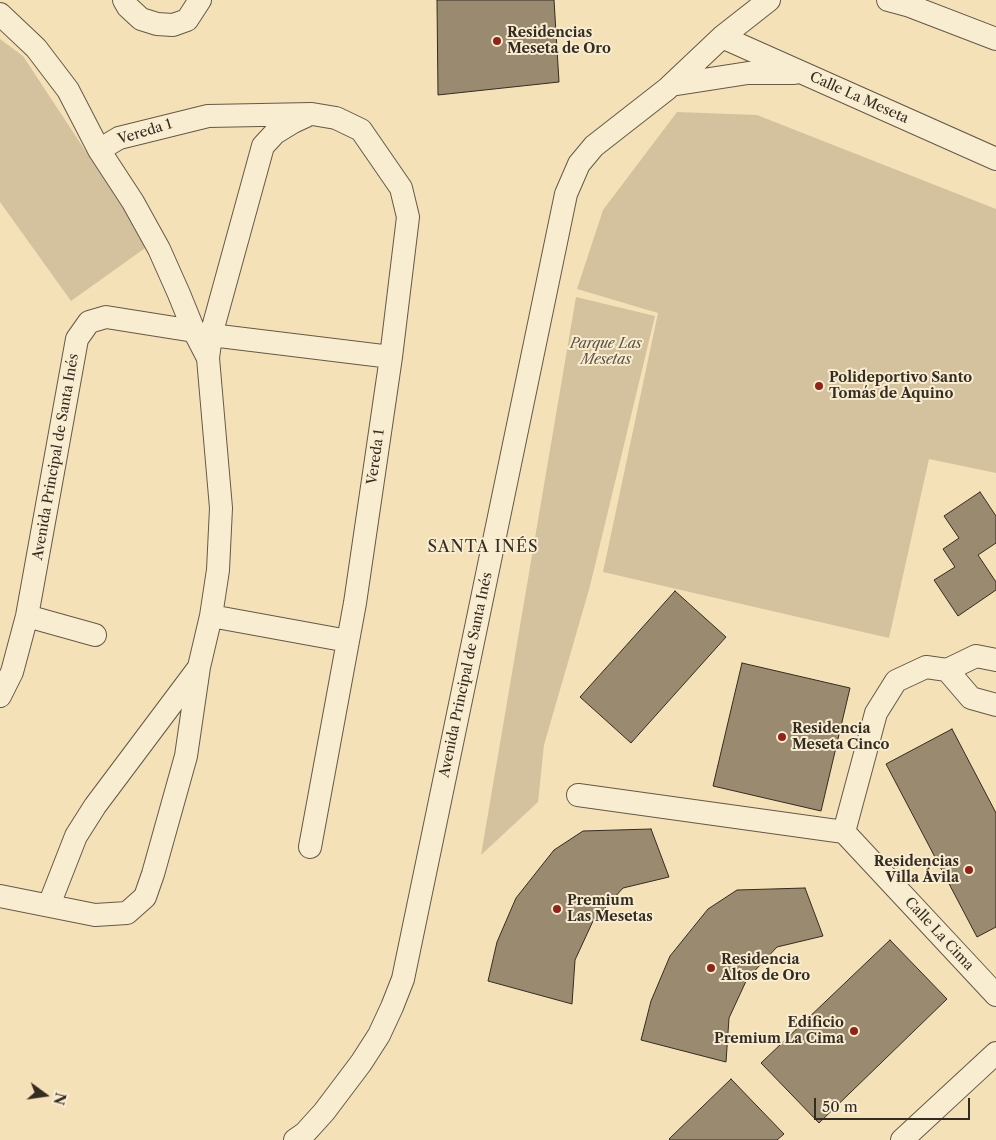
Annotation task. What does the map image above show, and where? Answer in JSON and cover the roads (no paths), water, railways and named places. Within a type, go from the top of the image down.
[{"type":"street","points":[[124,0],[128,7],[141,19],[157,24],[173,25],[187,20],[200,0]]},
{"type":"street","name":"Avenida Principal de Santa Inés","points":[[296,1140],[324,1112],[361,1063],[379,1035],[403,979],[566,194],[579,164],[594,146],[671,85],[722,37],[770,0]]},
{"type":"street","points":[[888,0],[910,6],[996,38]]},
{"type":"street","points":[[0,14],[11,22],[36,48],[68,90],[99,150],[133,202],[203,333],[208,358],[221,508],[218,570],[211,616],[199,667],[186,756],[145,897],[126,913],[94,915],[0,896]]},
{"type":"street","name":"Calle La Meseta","points":[[722,37],[996,159]]},
{"type":"street","points":[[671,85],[748,73],[802,73]]},
{"type":"street","points":[[203,333],[263,146],[281,129],[312,114]]},
{"type":"street","name":"Vereda 1","points":[[99,150],[119,138],[208,116],[312,114],[336,118],[361,130],[401,188],[408,217],[391,357],[356,593],[310,847]]},
{"type":"street","name":"Avenida Principal de Santa Inés","points":[[0,696],[12,672],[27,616],[77,339],[89,322],[106,317],[203,333],[391,357]]},
{"type":"street","points":[[27,616],[95,635]]},
{"type":"street","points":[[211,616],[348,641]]},
{"type":"street","points":[[578,795],[844,832],[876,713],[896,681],[926,667],[947,670],[976,656],[996,660]]},
{"type":"street","points":[[49,905],[76,836],[95,806],[199,667]]},
{"type":"street","points":[[947,670],[971,698],[996,704]]},
{"type":"street","name":"Calle La Cima","points":[[844,832],[996,995]]},
{"type":"street","points":[[902,1140],[996,1053]]},
{"type":"place","name":"Residencias Meseta de Oro","points":[[497,41]]},
{"type":"place","name":"Polideportivo Santo Tomás de Aquino","points":[[819,386]]},
{"type":"place","name":"Residencia Meseta Cinco","points":[[782,737]]},
{"type":"place","name":"Residencias Villa Ávila","points":[[969,870]]},
{"type":"place","name":"Premium Las Mesetas","points":[[557,909]]},
{"type":"place","name":"Residencia Altos de Oro","points":[[711,968]]},
{"type":"place","name":"Edificio Premium La Cima","points":[[854,1031]]},
{"type":"district","name":"SANTA INÉS","points":[[483,547]]},
{"type":"park label","name":"Parque Las Mesetas","points":[[606,352]]}]
